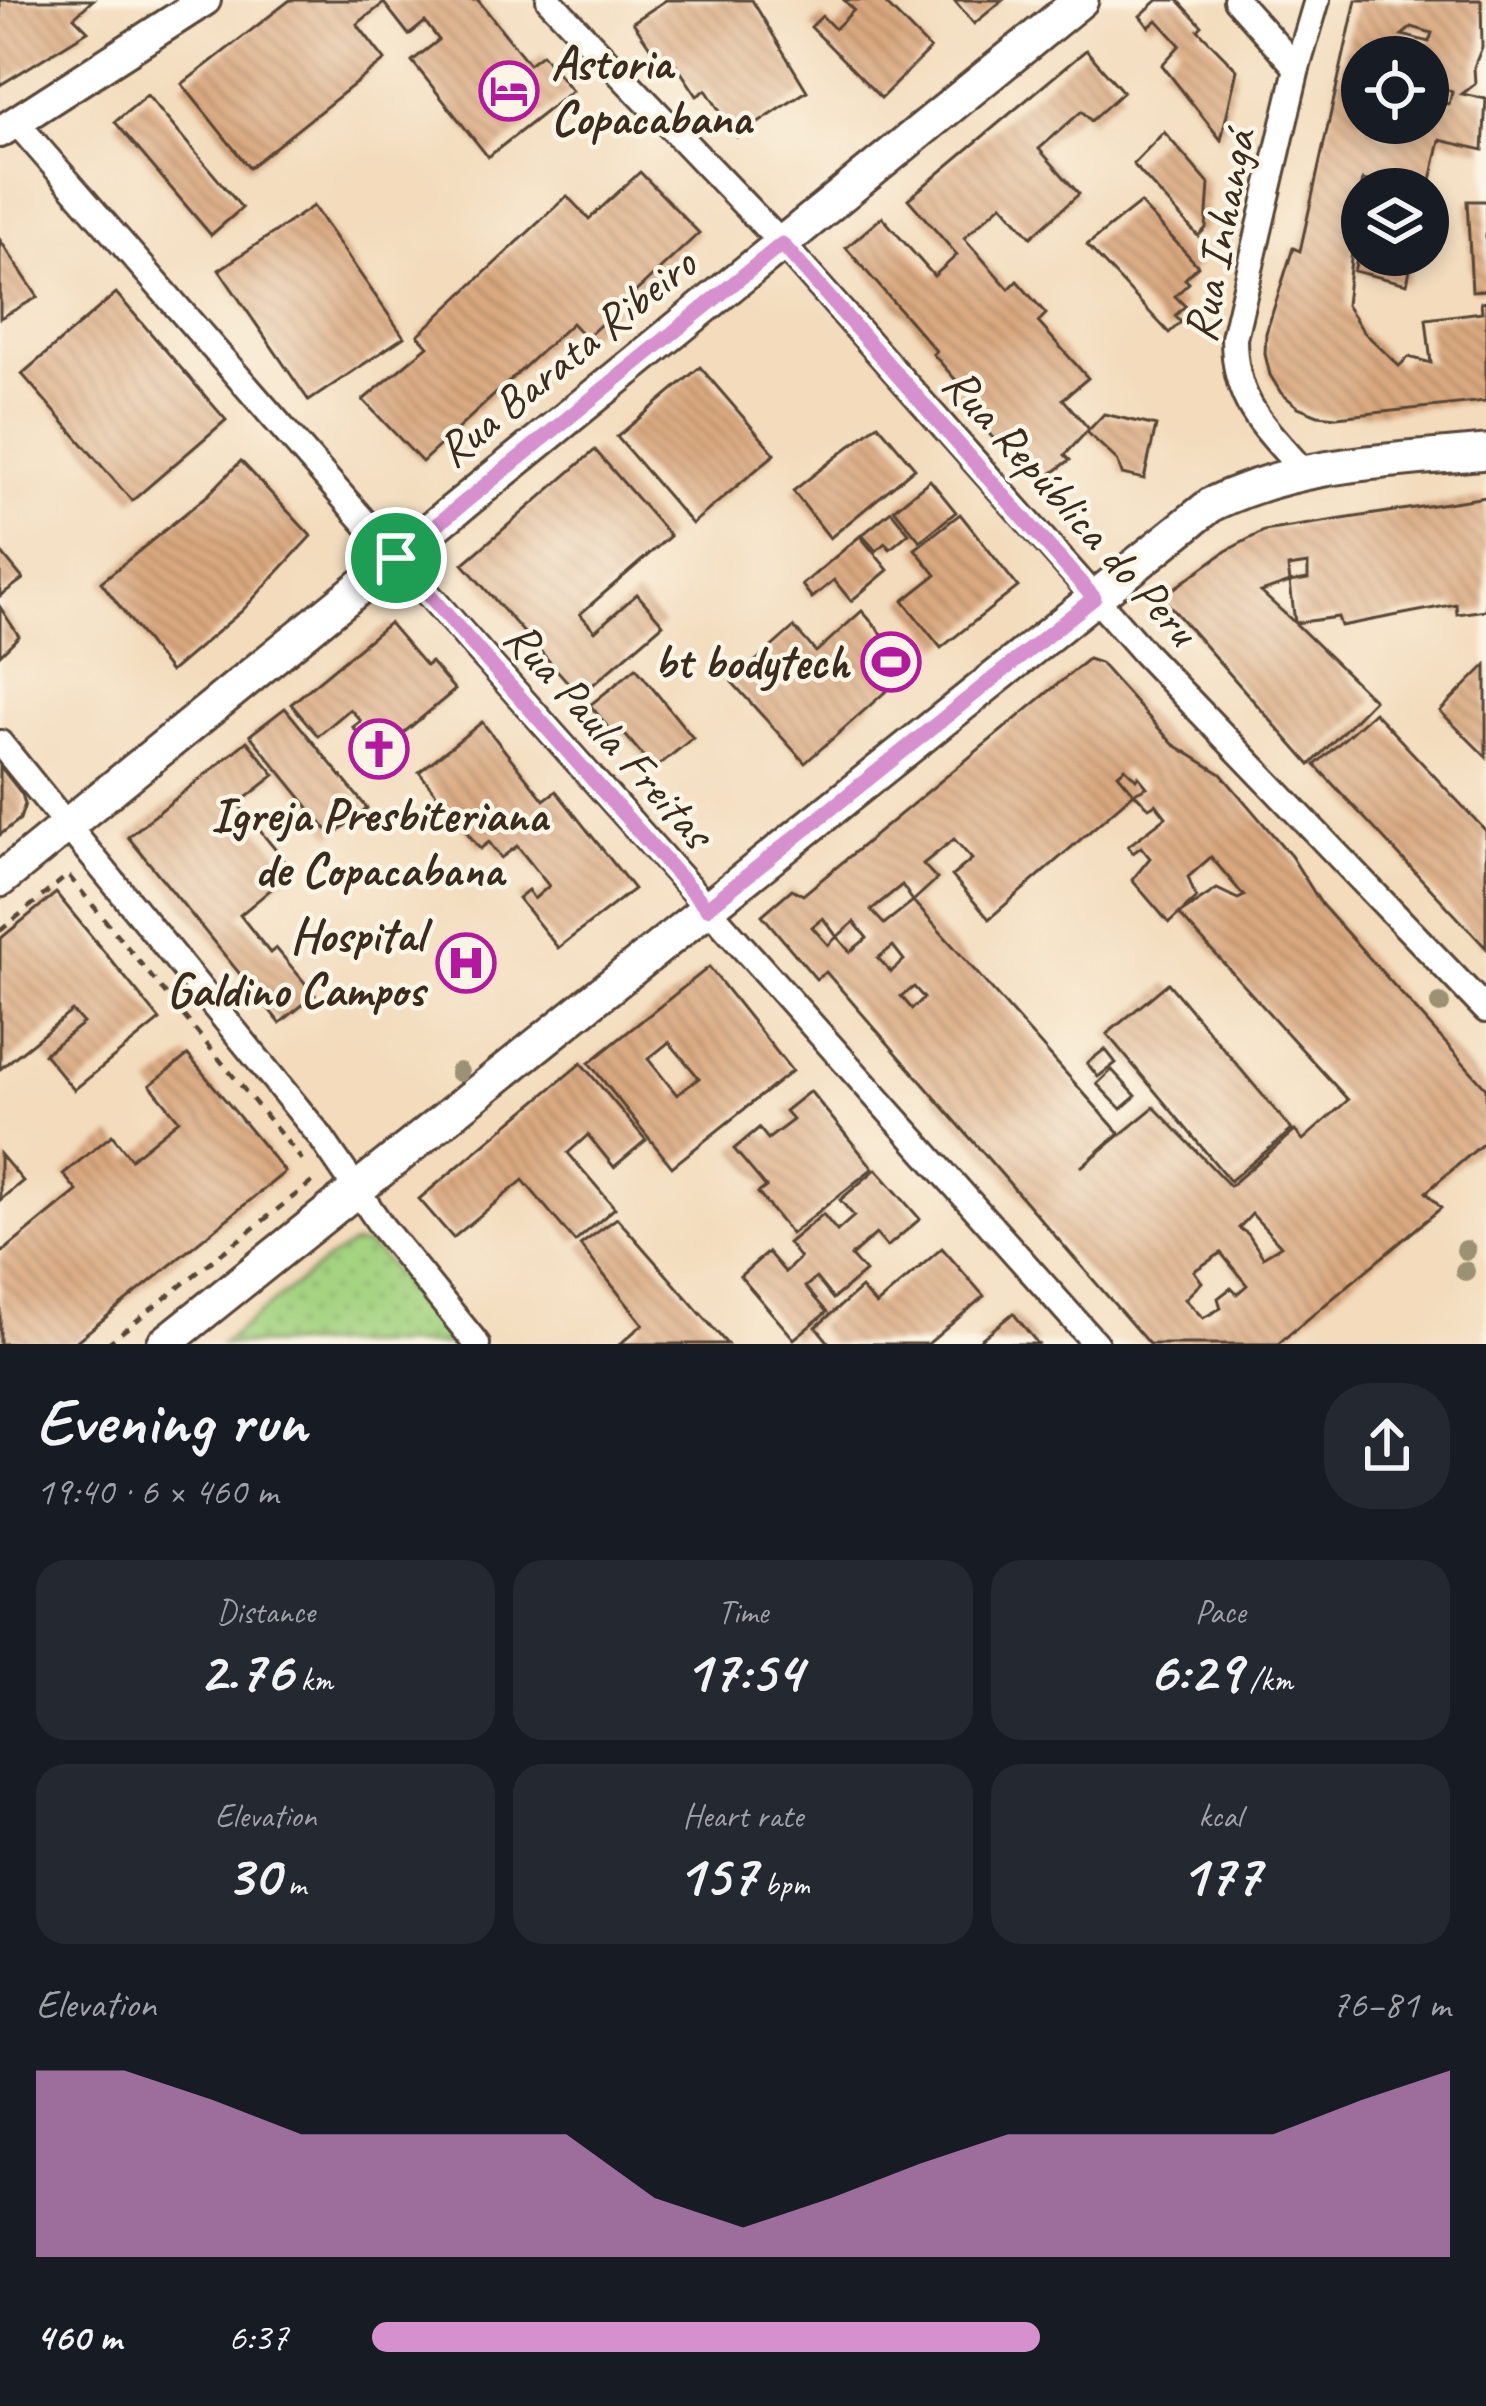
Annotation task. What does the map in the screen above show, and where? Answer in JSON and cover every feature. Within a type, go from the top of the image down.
[{"type":"main road","name":"Rua Barata Ribeiro","points":[[0,880],[1081,0]]},
{"type":"main road","points":[[164,1344],[1212,504],[1255,483],[1302,470],[1486,452]]},
{"type":"street","points":[[8,127],[206,0]]},
{"type":"street","name":"Rua República do Peru","points":[[549,0],[782,244],[1094,598],[1486,1010]]},
{"type":"street","points":[[1236,0],[1297,68]]},
{"type":"street","name":"Rua Inhangá","points":[[1302,470],[1252,411],[1234,369],[1234,338],[1317,0]]},
{"type":"street","name":"Rua Paula Freitas","points":[[8,127],[756,958],[1096,1344]]},
{"type":"street","points":[[0,742],[320,1136],[355,1190],[478,1344]]},
{"type":"path","points":[[0,931],[68,875],[302,1161]]},
{"type":"path","points":[[107,1344],[317,1179]]},
{"type":"green space","points":[[353,1244],[366,1245],[379,1254],[454,1344],[221,1344],[328,1259]]},
{"type":"building","points":[[0,0],[93,0],[74,17],[88,31],[0,85]]},
{"type":"building","points":[[290,0],[478,0],[529,64],[542,54],[572,91],[488,157],[412,61],[439,40],[425,22],[409,35],[384,3],[357,24],[385,60],[249,168],[182,84]]},
{"type":"building","points":[[666,0],[752,0],[807,91],[737,137],[706,90],[697,96],[669,54],[659,60],[633,22]]},
{"type":"building","points":[[844,0],[882,0],[930,49],[881,98],[811,27],[822,16],[835,29],[854,10]]},
{"type":"building","points":[[954,0],[1003,0],[974,24]]},
{"type":"building","points":[[1158,0],[1178,0],[1202,26],[1198,30],[1237,70],[1221,140],[1162,65],[1180,45],[1157,20],[1149,27],[1140,16]]},
{"type":"building","points":[[1356,0],[1481,0],[1482,47],[1474,67],[1475,84],[1462,94],[1486,99],[1483,150],[1449,142],[1449,36],[1431,36],[1412,27],[1402,35],[1406,36],[1348,36]]},
{"type":"building","points":[[1086,50],[1123,92],[1091,121],[1082,111],[1039,149],[1079,194],[1031,237],[1002,204],[964,238],[1009,289],[1017,281],[1046,314],[1038,322],[1088,378],[1063,399],[1089,429],[1065,455],[1070,460],[1047,477],[1014,440],[1003,449],[953,394],[962,387],[933,354],[936,351],[846,248],[882,217],[934,276],[957,255],[908,199]]},
{"type":"building","points":[[1341,67],[1341,144],[1439,144],[1434,168],[1341,168],[1341,276],[1349,276],[1346,305],[1364,332],[1399,366],[1409,357],[1431,363],[1426,319],[1482,312],[1481,302],[1486,301],[1486,401],[1337,417],[1298,407],[1281,393],[1265,354],[1266,333],[1293,248],[1300,251]]},
{"type":"building","points":[[147,95],[242,208],[211,235],[115,122]]},
{"type":"building","points":[[1164,132],[1209,184],[1206,228],[1198,236],[1133,164]]},
{"type":"building","points":[[640,172],[699,233],[586,338],[572,323],[422,462],[363,400],[428,346],[418,335],[567,196],[589,219]]},
{"type":"building","points":[[1467,201],[1486,201],[1486,290],[1472,291]]},
{"type":"building","points":[[1140,203],[1198,266],[1175,296],[1185,306],[1175,316],[1181,322],[1169,333],[1087,245]]},
{"type":"building","points":[[313,206],[404,337],[309,401],[219,270]]},
{"type":"building","points":[[0,240],[38,297],[0,318]]},
{"type":"building","points":[[1374,276],[1409,276],[1407,284]]},
{"type":"building","points":[[116,293],[226,420],[132,501],[22,374]]},
{"type":"building","points":[[700,367],[775,454],[692,524],[617,437]]},
{"type":"building","points":[[1104,414],[1156,426],[1144,479],[1122,474],[1117,460],[1087,432]]},
{"type":"building","points":[[878,424],[915,468],[830,538],[793,491]]},
{"type":"building","points":[[595,450],[670,536],[580,614],[595,631],[637,594],[663,624],[580,696],[463,564]]},
{"type":"building","points":[[241,461],[311,536],[242,611],[170,672],[101,582],[208,495]]},
{"type":"building","points":[[930,480],[956,512],[920,541],[894,509]]},
{"type":"building","points":[[1486,497],[1486,610],[1457,614],[1456,604],[1341,626],[1338,617],[1295,623],[1374,700],[1310,765],[1162,597],[1226,551],[1264,531]],"holes":[[[1308,564],[1308,579],[1290,582],[1288,567]],[[1290,582],[1295,623],[1261,592]]]},
{"type":"building","points":[[891,511],[909,533],[890,549],[885,543],[876,551],[862,535]]},
{"type":"building","points":[[960,514],[1018,587],[941,648],[903,601],[936,575],[915,549]]},
{"type":"building","points":[[860,536],[888,570],[851,601],[834,580],[812,598],[802,585]]},
{"type":"building","points":[[0,551],[23,579],[0,596]]},
{"type":"building","points":[[0,607],[19,636],[0,655]]},
{"type":"building","points":[[862,611],[912,668],[805,763],[732,682],[794,627],[816,652]]},
{"type":"building","points":[[389,623],[426,666],[431,662],[455,690],[377,755],[353,727],[361,721],[350,709],[318,736],[291,704]]},
{"type":"building","points":[[1088,659],[1100,663],[1173,744],[1221,774],[1291,856],[1322,905],[1486,1088],[1486,1141],[1426,1192],[1441,1208],[1278,1344],[1149,1344],[826,972],[816,979],[762,915],[792,889],[803,895]],"holes":[[[1125,768],[1147,787],[1134,793],[1118,774]],[[1134,793],[1149,808],[1156,804],[1166,817],[1128,846],[1133,853],[1141,847],[1150,858],[1132,880],[1169,923],[1196,898],[1188,877],[1211,857],[1244,896],[1238,899],[1217,889],[1179,914],[1348,1100],[1303,1140],[1295,1131],[1230,1186],[1154,1107],[1081,1167],[1119,1133],[913,901],[937,879],[923,864],[954,839],[972,859],[952,876],[989,919]],[[902,885],[913,901],[884,924],[871,910]],[[823,918],[837,937],[828,945],[812,927]],[[854,922],[867,938],[850,952],[837,937]],[[893,946],[904,960],[891,972],[878,958]],[[914,987],[924,998],[912,1009],[901,996]],[[1252,1214],[1281,1246],[1263,1257],[1239,1228]],[[1221,1253],[1247,1285],[1237,1294],[1231,1288],[1218,1298],[1221,1308],[1203,1318],[1185,1299],[1202,1282],[1194,1271]]]},
{"type":"building","points":[[1486,665],[1486,757],[1440,711]]},
{"type":"building","points":[[636,668],[693,738],[654,769],[622,731],[616,737],[590,705]]},
{"type":"building","points":[[285,708],[367,808],[332,836],[250,735]]},
{"type":"building","points":[[1374,712],[1486,831],[1486,948],[1315,765]]},
{"type":"building","points":[[482,722],[544,800],[556,791],[634,889],[558,948],[518,898],[528,890],[534,899],[549,886],[517,846],[501,858],[489,842],[480,849],[419,772]]},
{"type":"building","points":[[247,741],[275,775],[238,804],[293,871],[240,915],[270,953],[276,948],[315,995],[280,1023],[128,837]]},
{"type":"building","points":[[0,766],[25,804],[20,819],[0,835]]},
{"type":"building","points":[[56,893],[160,1020],[74,1090],[44,1054],[83,1023],[72,1011],[0,1069],[0,939]]},
{"type":"building","points":[[709,967],[792,1071],[672,1167],[589,1063]],"holes":[[[669,1042],[699,1078],[677,1095],[648,1059]]]},
{"type":"building","points":[[1168,983],[1292,1130],[1230,1181],[1107,1034]]},
{"type":"building","points":[[1105,1049],[1116,1063],[1098,1077],[1087,1063]]},
{"type":"building","points":[[188,1055],[285,1172],[73,1344],[0,1344],[0,1254],[77,1191],[63,1174],[112,1135],[131,1159],[179,1120],[150,1085]]},
{"type":"building","points":[[581,1063],[646,1140],[614,1167],[588,1135],[568,1153],[615,1208],[575,1242],[523,1180],[453,1238],[419,1199]]},
{"type":"building","points":[[1112,1070],[1136,1096],[1121,1109],[1097,1084]]},
{"type":"building","points":[[810,1091],[873,1168],[791,1234],[758,1193],[766,1187],[734,1149],[759,1128],[768,1139],[793,1120],[785,1111]]},
{"type":"building","points":[[0,1154],[23,1181],[0,1200]]},
{"type":"building","points":[[876,1169],[920,1219],[887,1247],[876,1234],[851,1256],[865,1272],[833,1299],[816,1278],[805,1287],[827,1312],[794,1339],[740,1276],[768,1252],[785,1272],[800,1258],[788,1243],[823,1214],[837,1231],[854,1216],[840,1200]]},
{"type":"building","points":[[617,1218],[727,1344],[620,1344],[643,1324],[580,1245]]},
{"type":"building","points":[[942,1248],[984,1296],[928,1344],[830,1344],[816,1327],[861,1288],[876,1305]]},
{"type":"building","points":[[1013,1313],[1038,1344],[975,1344]]},
{"type":"place","name":"Astoria Copacabana","points":[[509,91]]},
{"type":"place","name":"bt bodytech","points":[[891,662]]},
{"type":"place","name":"Igreja Presbiteriana de Copacabana","points":[[379,749]]},
{"type":"place","name":"Hospital Galdino Campos","points":[[466,963]]},
{"type":"route","points":[[782,244],[1094,598],[707,908],[396,558],[782,244]]}]
